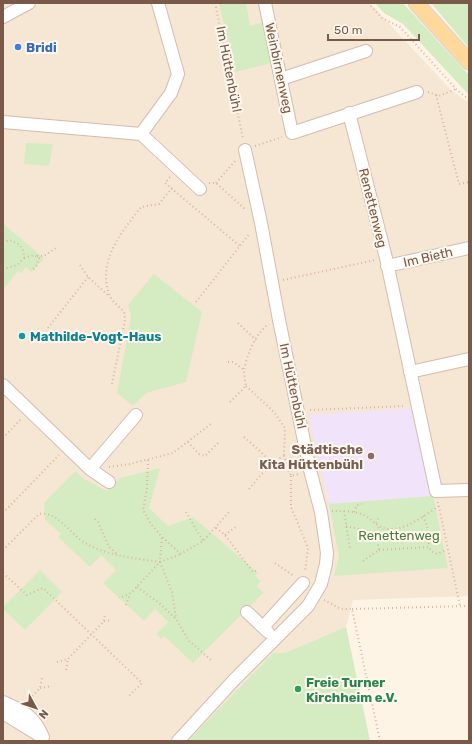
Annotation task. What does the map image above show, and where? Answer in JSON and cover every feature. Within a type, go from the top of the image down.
[{"type":"main road","points":[[416,3],[469,62]]},
{"type":"street","points":[[3,18],[29,3]]},
{"type":"street","points":[[141,134],[171,93],[178,74],[158,3]]},
{"type":"street","name":"Weinbirnenweg","points":[[265,3],[292,133]]},
{"type":"street","points":[[281,80],[366,50]]},
{"type":"street","points":[[292,133],[349,113],[417,92]]},
{"type":"street","name":"Renettenweg","points":[[349,113],[386,262],[436,491]]},
{"type":"street","points":[[3,122],[141,134],[200,189]]},
{"type":"street","name":"Im Hüttenbühl","points":[[178,741],[308,606],[321,584],[327,553],[321,512],[310,470],[245,150]]},
{"type":"street","name":"Im Bieth","points":[[386,262],[469,248]]},
{"type":"street","points":[[410,372],[469,359]]},
{"type":"street","points":[[3,385],[90,469],[109,482]]},
{"type":"street","points":[[90,469],[136,415]]},
{"type":"street","points":[[436,491],[469,490]]},
{"type":"street","points":[[263,627],[303,583]]},
{"type":"street","points":[[247,612],[275,639]]},
{"type":"street","points":[[3,702],[18,709],[34,720],[46,739]]},
{"type":"street","points":[[3,713],[46,739]]},
{"type":"path","name":"Im Hüttenbühl","points":[[215,3],[245,150]]},
{"type":"path","points":[[368,3],[382,18],[400,27],[456,89],[469,100]]},
{"type":"path","points":[[417,92],[426,91],[439,96],[456,89]]},
{"type":"path","points":[[436,95],[459,184],[469,182]]},
{"type":"path","points":[[216,183],[245,150],[292,133]]},
{"type":"path","points":[[177,169],[165,183],[241,247]]},
{"type":"path","points":[[200,189],[212,182],[216,183],[261,223]]},
{"type":"path","points":[[110,297],[106,280],[106,266],[114,245],[141,206],[159,204],[172,188]]},
{"type":"path","points":[[196,302],[241,247],[250,233]]},
{"type":"path","points":[[3,242],[9,240],[19,243],[24,252],[24,258]]},
{"type":"path","points":[[4,268],[17,265],[24,258],[30,255],[44,256],[56,248]]},
{"type":"path","points":[[32,270],[39,261],[38,256]]},
{"type":"path","points":[[271,283],[386,262]]},
{"type":"path","points":[[80,265],[88,278],[110,297],[124,312],[125,320],[112,384]]},
{"type":"path","points":[[48,328],[88,278]]},
{"type":"path","points":[[275,563],[303,583],[308,548],[291,507],[291,476],[284,456],[285,428],[274,412],[246,386],[244,370],[256,340],[267,325],[279,320]]},
{"type":"path","points":[[238,323],[256,340]]},
{"type":"path","points":[[228,362],[233,362],[244,370]]},
{"type":"path","points":[[230,402],[246,386]]},
{"type":"path","points":[[299,411],[417,405]]},
{"type":"path","points":[[3,438],[29,410]]},
{"type":"path","points":[[90,469],[148,460],[173,453],[212,423]]},
{"type":"path","points":[[244,437],[272,462]]},
{"type":"path","points":[[188,442],[199,454],[205,456],[218,443]]},
{"type":"path","points":[[3,513],[66,447]]},
{"type":"path","points":[[249,489],[272,462],[284,456]]},
{"type":"path","points":[[148,460],[147,488],[143,510],[151,524],[162,537],[181,554]]},
{"type":"path","points":[[291,476],[310,470]]},
{"type":"path","points":[[436,491],[460,606]]},
{"type":"path","points":[[354,512],[356,505],[362,504]]},
{"type":"path","points":[[321,512],[354,512],[366,516],[379,526],[394,528],[416,522],[439,506]]},
{"type":"path","points":[[126,605],[131,593],[160,562],[181,554],[203,541],[216,528],[230,510]]},
{"type":"path","points":[[344,511],[350,549]]},
{"type":"path","points":[[186,512],[203,541]]},
{"type":"path","points":[[3,550],[39,514],[46,513],[52,516],[82,541],[119,556],[160,562]]},
{"type":"path","points":[[423,516],[431,551],[436,554],[448,550]]},
{"type":"path","points":[[376,523],[379,517]]},
{"type":"path","points":[[95,519],[98,522],[109,547],[119,556]]},
{"type":"path","points":[[225,535],[237,526]]},
{"type":"path","points":[[346,526],[376,533]]},
{"type":"path","points":[[379,526],[376,533],[379,550]]},
{"type":"path","points":[[216,528],[225,535],[253,572],[258,570]]},
{"type":"path","points":[[162,537],[160,562],[172,592],[176,619]]},
{"type":"path","points":[[363,561],[379,550],[429,547]]},
{"type":"path","points":[[3,573],[27,595],[43,588],[142,683],[128,698]]},
{"type":"path","points":[[136,587],[158,602],[176,619],[189,641],[211,660]]},
{"type":"path","points":[[119,598],[131,593]]},
{"type":"path","points":[[315,595],[341,609],[469,606]]},
{"type":"path","points":[[352,609],[380,741]]},
{"type":"path","points":[[104,621],[105,614]]},
{"type":"path","points":[[66,670],[68,659],[90,634],[104,621],[112,620]]},
{"type":"path","points":[[57,662],[68,659]]},
{"type":"path","points":[[23,706],[40,688],[42,678]]},
{"type":"path","points":[[40,688],[52,686]]},
{"type":"shaded area","points":[[3,3],[370,3],[451,90],[469,103],[469,596],[353,600],[346,627],[370,741],[3,741]]},
{"type":"shaded area","name":"Städtische Kita Hüttenbühl","points":[[413,408],[433,496],[329,504],[308,415]]},
{"type":"green space","points":[[219,3],[246,3],[250,26],[263,22],[271,63],[235,72]]},
{"type":"green space","points":[[375,3],[403,3],[469,75],[469,95],[403,24],[384,13]]},
{"type":"green space","points":[[431,3],[469,3],[469,48]]},
{"type":"green space","points":[[26,143],[53,144],[49,166],[24,164]]},
{"type":"green space","points":[[3,224],[44,258],[32,272],[26,267],[21,273],[18,271],[3,290]]},
{"type":"green space","points":[[154,274],[202,312],[186,382],[146,393],[133,406],[117,393],[131,316],[128,305]]},
{"type":"green space","points":[[160,468],[149,508],[168,526],[193,517],[258,573],[255,576],[261,581],[257,586],[263,593],[193,663],[164,636],[161,639],[156,634],[168,622],[155,609],[144,621],[103,583],[116,570],[101,555],[90,567],[58,537],[61,534],[45,520],[44,503],[75,471],[84,479],[107,491],[120,478]]},
{"type":"green space","name":"Renettenweg","points":[[433,496],[448,568],[334,576],[339,556],[329,504]]},
{"type":"green space","points":[[40,570],[62,592],[25,630],[3,609],[3,607]]},
{"type":"green space","name":"Freie Turner Kirchheim e.V.","points":[[346,627],[370,741],[188,741],[273,653],[285,653]]},
{"type":"place","name":"Bridi","points":[[18,47]]},
{"type":"place","name":"Mathilde-Vogt-Haus","points":[[22,336]]},
{"type":"place","name":"Städtische Kita Hüttenbühl","points":[[371,456]]},
{"type":"place","name":"Freie Turner Kirchheim e.V.","points":[[298,689]]}]
